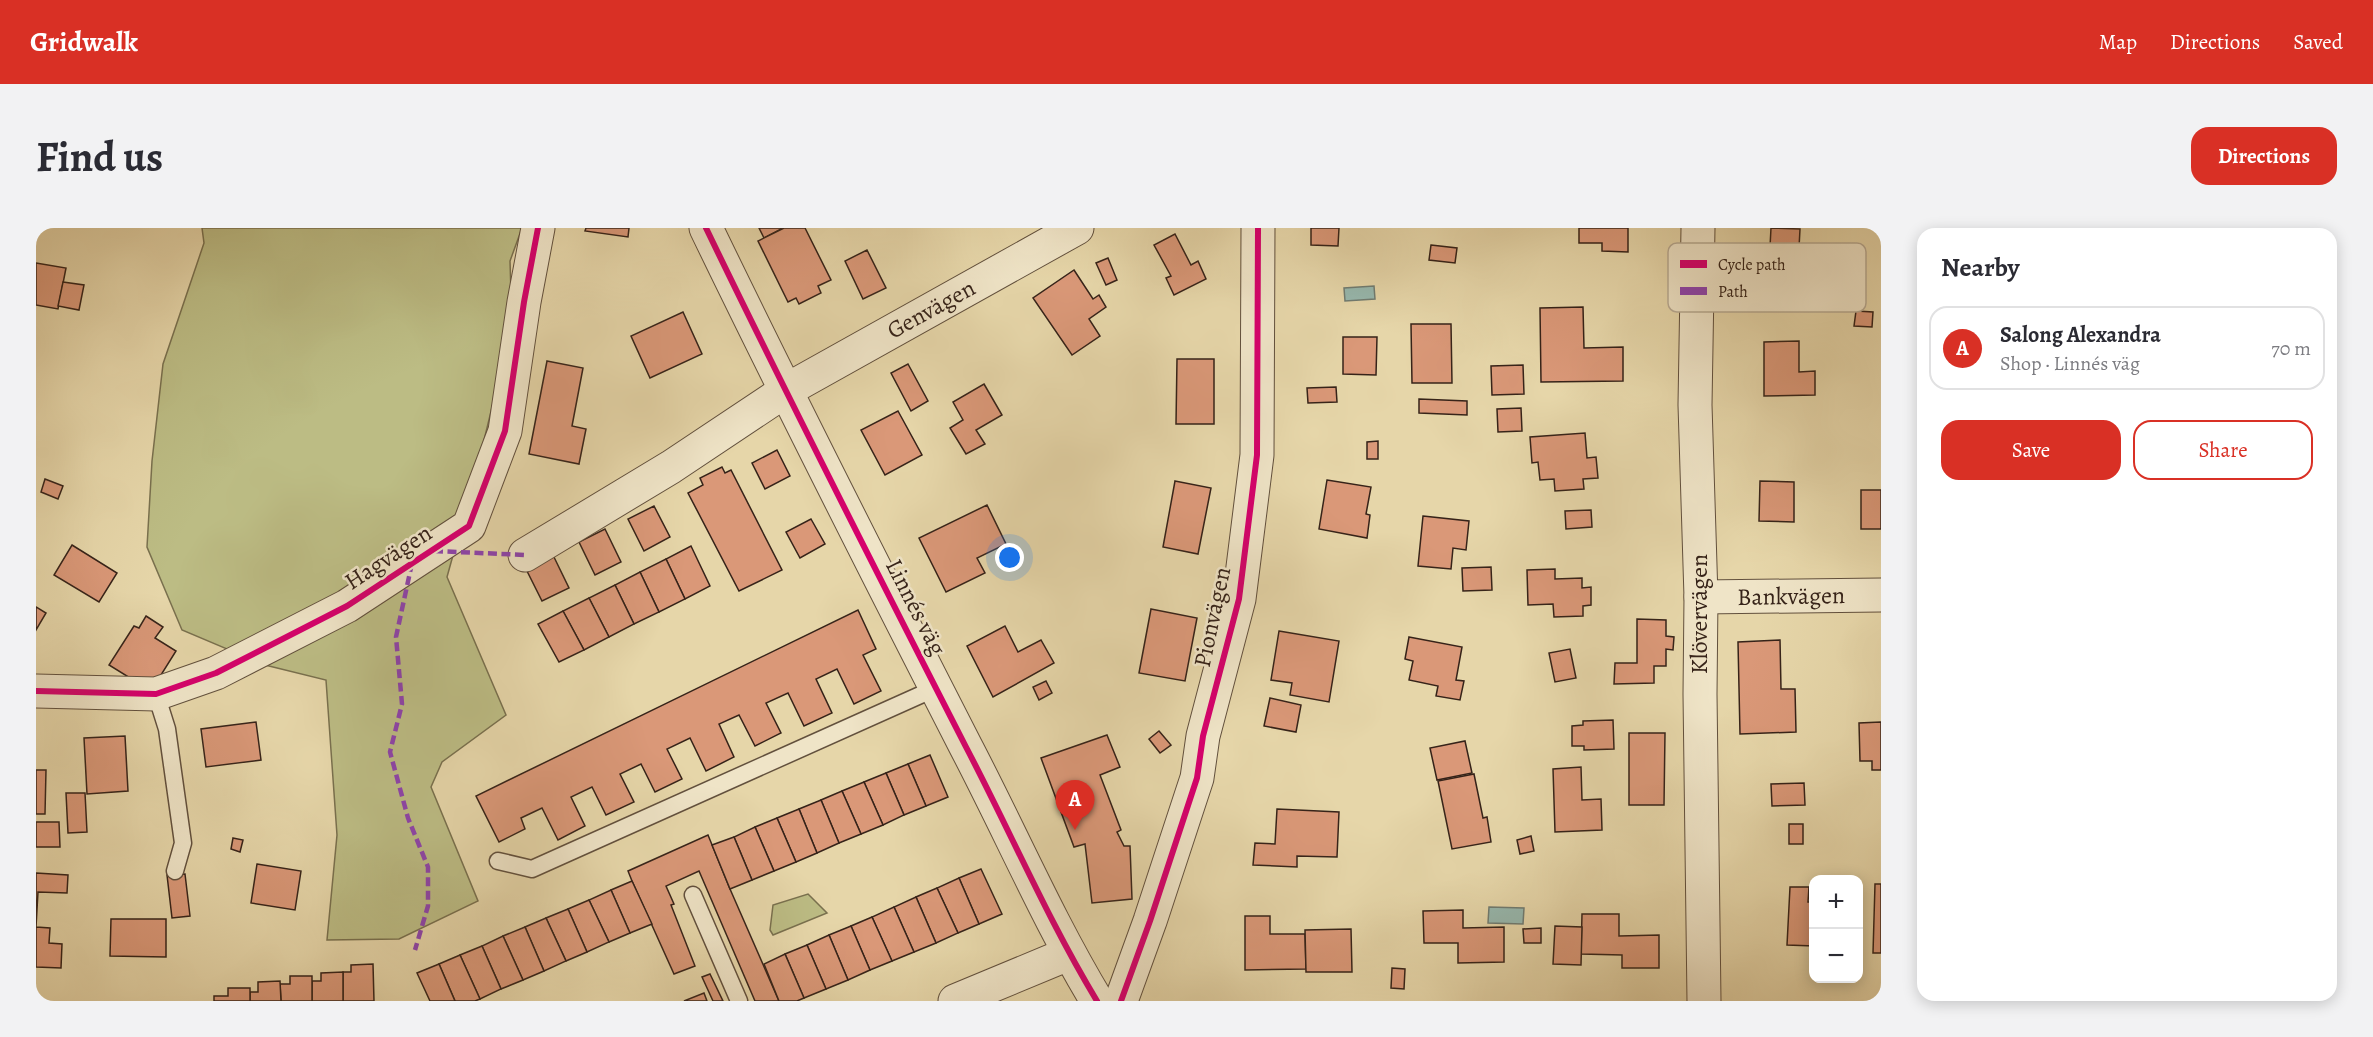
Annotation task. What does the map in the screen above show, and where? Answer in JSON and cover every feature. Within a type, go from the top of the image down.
[{"type":"street","name":"Hagvägen","points":[[36,692],[156,694],[216,673],[347,606],[469,526],[505,431],[524,302],[538,228]]},
{"type":"street","name":"Linnés väg","points":[[706,228],[785,391],[1011,833],[1068,954],[1096,1001]]},
{"type":"street","name":"Genvägen","points":[[785,391],[1077,228]]},
{"type":"street","name":"Pionvägen","points":[[1121,1001],[1197,778],[1203,736],[1239,599],[1257,455],[1258,228]]},
{"type":"street","name":"Klövervägen","points":[[1698,228],[1698,243]]},
{"type":"street","name":"Klövervägen","points":[[1697,312],[1695,405],[1701,597],[1704,1001]]},
{"type":"street","points":[[525,555],[671,466],[785,391]]},
{"type":"street","name":"Bankvägen","points":[[1701,597],[1881,594]]},
{"type":"street","points":[[955,1001],[1068,954]]},
{"type":"lane","points":[[498,861],[532,869],[936,688]]},
{"type":"lane","points":[[156,694],[167,729],[183,843],[176,871]]},
{"type":"lane","points":[[693,894],[739,1001]]},
{"type":"green space","points":[[202,228],[522,228],[510,261],[512,325],[478,465],[447,577],[506,715],[442,762],[431,787],[478,901],[399,939],[327,940],[337,835],[326,680],[265,665],[182,630],[147,547],[152,461],[163,364],[204,243]]},
{"type":"green space","points":[[808,894],[827,913],[773,935],[770,930],[773,905]]},
{"type":"water","points":[[1374,286],[1375,299],[1345,301],[1344,288]]},
{"type":"water","points":[[1489,907],[1524,908],[1523,924],[1488,923]]},
{"type":"building","points":[[586,228],[629,228],[628,237],[585,231]]},
{"type":"building","points":[[759,228],[783,228],[764,238]]},
{"type":"building","points":[[784,228],[805,228],[831,280],[818,286],[821,293],[799,304],[796,298],[788,302],[758,241]]},
{"type":"building","points":[[1311,228],[1339,228],[1338,246],[1311,245]]},
{"type":"building","points":[[1579,228],[1628,228],[1628,252],[1602,251],[1602,243],[1579,243]]},
{"type":"building","points":[[1771,228],[1800,229],[1799,243],[1770,243]]},
{"type":"building","points":[[1175,234],[1191,265],[1198,261],[1206,279],[1174,295],[1166,278],[1171,276],[1154,245]]},
{"type":"building","points":[[1431,245],[1457,248],[1455,263],[1429,260]]},
{"type":"building","points":[[867,250],[886,288],[863,299],[845,261]]},
{"type":"building","points":[[1108,258],[1117,280],[1106,285],[1096,263]]},
{"type":"building","points":[[36,263],[66,268],[58,309],[36,305]]},
{"type":"building","points":[[1074,270],[1093,299],[1099,295],[1106,307],[1089,319],[1100,336],[1072,355],[1033,298]]},
{"type":"building","points":[[63,282],[84,285],[79,310],[58,306]]},
{"type":"building","points":[[1583,307],[1584,348],[1623,347],[1623,381],[1541,382],[1540,308]]},
{"type":"building","points":[[683,312],[702,354],[650,378],[631,336]]},
{"type":"building","points":[[1856,312],[1873,312],[1872,327],[1854,326]]},
{"type":"building","points":[[1411,324],[1451,324],[1452,383],[1412,383]]},
{"type":"building","points":[[1343,337],[1377,337],[1376,375],[1343,374]]},
{"type":"building","points":[[1799,341],[1799,372],[1815,371],[1815,395],[1764,396],[1764,342]]},
{"type":"building","points":[[1177,359],[1214,359],[1214,424],[1176,424]]},
{"type":"building","points":[[547,361],[583,368],[572,426],[586,429],[579,464],[529,454]]},
{"type":"building","points":[[908,364],[928,401],[911,411],[891,373]]},
{"type":"building","points":[[1523,365],[1524,394],[1492,395],[1491,366]]},
{"type":"building","points":[[984,384],[1002,415],[976,430],[985,444],[966,454],[950,428],[963,420],[953,402]]},
{"type":"building","points":[[1336,387],[1337,402],[1308,403],[1307,388]]},
{"type":"building","points":[[1419,399],[1467,401],[1467,415],[1419,413]]},
{"type":"building","points":[[1521,408],[1522,431],[1498,432],[1497,409]]},
{"type":"building","points":[[898,411],[922,455],[885,475],[861,430]]},
{"type":"building","points":[[1585,433],[1587,458],[1596,457],[1598,478],[1583,479],[1584,489],[1555,491],[1554,479],[1540,480],[1538,462],[1532,463],[1530,437]]},
{"type":"building","points":[[1378,441],[1378,459],[1367,459],[1367,442]]},
{"type":"building","points":[[777,450],[790,476],[765,489],[752,463]]},
{"type":"building","points":[[722,467],[725,473],[731,470],[782,570],[739,591],[688,493],[703,485],[700,478]]},
{"type":"building","points":[[45,479],[63,486],[58,499],[41,492]]},
{"type":"building","points":[[1327,480],[1371,487],[1366,514],[1370,515],[1367,538],[1319,529]]},
{"type":"building","points":[[1175,481],[1211,488],[1198,554],[1163,547]]},
{"type":"building","points":[[1760,481],[1794,482],[1794,522],[1759,521]]},
{"type":"building","points":[[1861,490],[1881,490],[1881,529],[1861,529]]},
{"type":"building","points":[[987,505],[1006,544],[977,558],[985,573],[946,592],[919,538]]},
{"type":"building","points":[[654,506],[670,537],[644,551],[628,519]]},
{"type":"building","points":[[1591,510],[1592,527],[1566,529],[1565,511]]},
{"type":"building","points":[[1423,516],[1469,521],[1466,550],[1453,548],[1451,569],[1418,566]]},
{"type":"building","points":[[811,519],[825,544],[800,558],[786,532]]},
{"type":"building","points":[[605,529],[621,562],[595,575],[579,542]]},
{"type":"building","points":[[72,545],[117,573],[99,602],[54,575]]},
{"type":"building","points":[[691,546],[710,586],[685,599],[666,559]]},
{"type":"building","points":[[552,553],[569,588],[542,601],[525,567]]},
{"type":"building","points":[[666,559],[685,599],[659,612],[640,572]]},
{"type":"building","points":[[1491,567],[1492,590],[1463,591],[1462,568]]},
{"type":"building","points":[[1555,569],[1555,579],[1582,578],[1582,588],[1591,587],[1591,605],[1583,606],[1583,616],[1554,617],[1553,604],[1528,605],[1527,570]]},
{"type":"building","points":[[640,572],[659,612],[634,624],[615,585]]},
{"type":"building","points":[[615,585],[634,624],[609,637],[589,598]]},
{"type":"building","points":[[589,598],[609,637],[584,650],[563,611]]},
{"type":"building","points":[[36,607],[46,613],[36,630]]},
{"type":"building","points":[[1151,609],[1197,618],[1185,681],[1139,673]]},
{"type":"building","points":[[858,610],[876,649],[863,655],[881,691],[854,704],[837,669],[816,679],[832,713],[804,726],[788,693],[766,703],[781,733],[755,746],[739,715],[719,724],[734,757],[706,771],[690,738],[667,749],[682,779],[655,792],[641,764],[620,774],[634,802],[606,815],[592,787],[571,797],[585,826],[558,840],[542,808],[521,818],[525,829],[499,842],[476,796]]},
{"type":"building","points":[[563,611],[584,650],[559,662],[538,624]]},
{"type":"building","points":[[146,616],[163,627],[155,638],[176,651],[151,691],[109,665],[134,626],[139,628]]},
{"type":"building","points":[[1637,619],[1666,620],[1666,636],[1674,637],[1673,650],[1666,649],[1666,666],[1654,666],[1654,683],[1614,684],[1615,663],[1637,663]]},
{"type":"building","points":[[1005,626],[1018,652],[1041,640],[1054,663],[993,697],[967,646]]},
{"type":"building","points":[[1279,631],[1339,641],[1329,702],[1290,695],[1292,683],[1271,680]]},
{"type":"building","points":[[1409,637],[1462,647],[1456,680],[1464,681],[1460,700],[1436,696],[1438,686],[1409,680],[1413,661],[1405,659]]},
{"type":"building","points":[[1780,640],[1781,689],[1795,689],[1796,732],[1740,734],[1738,642]]},
{"type":"building","points":[[1570,649],[1576,678],[1555,682],[1549,653]]},
{"type":"building","points":[[1046,681],[1052,693],[1039,700],[1033,687]]},
{"type":"building","points":[[1270,698],[1301,705],[1296,732],[1264,726]]},
{"type":"building","points":[[1613,720],[1614,749],[1584,750],[1584,746],[1572,746],[1572,726],[1583,725],[1583,721]]},
{"type":"building","points":[[256,722],[261,760],[206,767],[201,729]]},
{"type":"building","points":[[1881,722],[1881,770],[1872,770],[1872,761],[1860,761],[1859,723]]},
{"type":"building","points":[[1159,731],[1171,745],[1160,753],[1149,739]]},
{"type":"building","points":[[1629,733],[1665,733],[1664,805],[1629,805]]},
{"type":"building","points":[[1107,735],[1120,767],[1100,775],[1121,830],[1117,832],[1124,846],[1130,846],[1132,899],[1092,903],[1085,844],[1074,847],[1041,758]]},
{"type":"building","points":[[125,736],[128,791],[87,794],[84,738]]},
{"type":"building","points":[[1465,741],[1472,773],[1437,780],[1430,748]]},
{"type":"building","points":[[930,755],[948,797],[926,806],[908,764]]},
{"type":"building","points":[[908,764],[926,806],[904,815],[886,773]]},
{"type":"building","points":[[1581,767],[1582,800],[1601,799],[1602,830],[1555,832],[1553,769]]},
{"type":"building","points":[[36,770],[46,770],[45,814],[36,814]]},
{"type":"building","points":[[886,773],[904,815],[883,825],[864,782]]},
{"type":"building","points":[[1474,774],[1483,818],[1487,817],[1491,842],[1452,849],[1438,781]]},
{"type":"building","points":[[864,782],[883,825],[861,834],[842,791]]},
{"type":"building","points":[[1804,783],[1805,805],[1772,806],[1771,784]]},
{"type":"building","points":[[842,791],[861,834],[839,843],[821,800]]},
{"type":"building","points":[[66,793],[85,793],[87,832],[68,833]]},
{"type":"building","points":[[821,800],[839,843],[817,853],[799,809]]},
{"type":"building","points":[[799,809],[817,853],[796,862],[777,818]]},
{"type":"building","points":[[1277,809],[1339,812],[1337,857],[1297,856],[1297,867],[1253,865],[1255,843],[1275,844]]},
{"type":"building","points":[[777,818],[796,862],[774,871],[755,827]]},
{"type":"building","points":[[36,822],[59,822],[60,847],[36,847]]},
{"type":"building","points":[[1789,824],[1803,824],[1803,844],[1789,844]]},
{"type":"building","points":[[755,827],[774,871],[752,880],[734,837]]},
{"type":"building","points":[[708,835],[779,1001],[755,1001],[699,871],[666,886],[695,966],[674,974],[632,881],[628,871]]},
{"type":"building","points":[[1531,836],[1534,851],[1520,854],[1517,840]]},
{"type":"building","points":[[734,837],[752,880],[730,889],[712,845]]},
{"type":"building","points":[[233,838],[243,840],[240,852],[231,849]]},
{"type":"building","points":[[257,864],[301,871],[295,910],[251,903]]},
{"type":"building","points":[[981,869],[1002,914],[979,924],[959,878]]},
{"type":"building","points":[[36,873],[68,875],[67,893],[38,892],[36,927]]},
{"type":"building","points":[[185,874],[190,916],[172,918],[167,875]]},
{"type":"building","points":[[959,878],[979,924],[958,933],[937,888]]},
{"type":"building","points":[[632,881],[652,924],[630,933],[611,890]]},
{"type":"building","points":[[1875,884],[1881,884],[1881,953],[1873,953]]},
{"type":"building","points":[[1790,887],[1809,887],[1809,946],[1787,945]]},
{"type":"building","points":[[937,888],[958,933],[936,943],[916,897]]},
{"type":"building","points":[[611,890],[630,933],[609,942],[589,900]]},
{"type":"building","points":[[916,897],[936,943],[914,952],[894,907]]},
{"type":"building","points":[[589,900],[609,942],[587,952],[568,909]]},
{"type":"building","points":[[894,907],[914,952],[892,961],[872,917]]},
{"type":"building","points":[[568,909],[587,952],[566,961],[546,918]]},
{"type":"building","points":[[1463,910],[1463,928],[1504,927],[1504,962],[1458,963],[1458,943],[1424,943],[1423,911]]},
{"type":"building","points":[[1582,914],[1619,914],[1619,936],[1659,935],[1659,968],[1622,968],[1622,955],[1581,954]]},
{"type":"building","points":[[1245,916],[1270,916],[1270,934],[1305,934],[1306,969],[1245,970]]},
{"type":"building","points":[[872,917],[892,961],[870,970],[851,926]]},
{"type":"building","points":[[546,918],[566,961],[544,971],[525,927]]},
{"type":"building","points":[[111,919],[166,919],[166,957],[110,956]]},
{"type":"building","points":[[851,926],[870,970],[848,980],[829,935]]},
{"type":"building","points":[[1555,926],[1582,927],[1581,965],[1553,964]]},
{"type":"building","points":[[36,927],[50,928],[49,943],[62,944],[61,968],[36,967]]},
{"type":"building","points":[[525,927],[544,971],[523,980],[503,936]]},
{"type":"building","points":[[1541,928],[1541,943],[1524,943],[1523,929]]},
{"type":"building","points":[[1351,929],[1352,972],[1306,972],[1305,930]]},
{"type":"building","points":[[829,935],[848,980],[826,989],[807,945]]},
{"type":"building","points":[[503,936],[523,980],[501,989],[482,946]]},
{"type":"building","points":[[807,945],[826,989],[804,998],[785,954]]},
{"type":"building","points":[[482,946],[501,989],[480,999],[460,955]]},
{"type":"building","points":[[785,954],[804,998],[797,1001],[779,1001],[764,964]]},
{"type":"building","points":[[460,955],[480,999],[475,1001],[455,1001],[439,964]]},
{"type":"building","points":[[373,964],[374,1001],[343,1001],[343,972],[351,972],[351,965]]},
{"type":"building","points":[[439,964],[455,1001],[430,1001],[417,973]]},
{"type":"building","points":[[1392,968],[1405,969],[1404,989],[1391,988]]},
{"type":"building","points":[[343,972],[343,1001],[312,1001],[312,981],[321,981],[321,973]]},
{"type":"building","points":[[710,974],[723,1001],[713,1001],[702,977]]},
{"type":"building","points":[[290,976],[312,976],[312,1001],[281,1001],[280,984],[290,984]]},
{"type":"building","points":[[280,981],[281,1001],[250,1001],[250,992],[258,992],[258,982]]},
{"type":"building","points":[[228,988],[250,988],[250,1001],[214,1001],[214,996],[228,996]]},
{"type":"building","points":[[704,993],[707,1001],[684,1001]]},
{"type":"marked path","points":[[434,551],[525,555]]},
{"type":"marked path","points":[[412,563],[396,637],[402,704],[390,752],[408,818],[428,867],[428,906],[415,950]]},
{"type":"cycle path","points":[[36,691],[156,694],[216,673],[347,606],[469,526],[505,431],[524,302],[538,228]]},
{"type":"cycle path","points":[[706,228],[1046,907],[1097,1001]]},
{"type":"cycle path","points":[[1121,1001],[1197,778],[1203,736],[1239,599],[1257,455],[1258,228]]},
{"type":"place","name":"Salong Alexandra","points":[[1075,830]]}]
